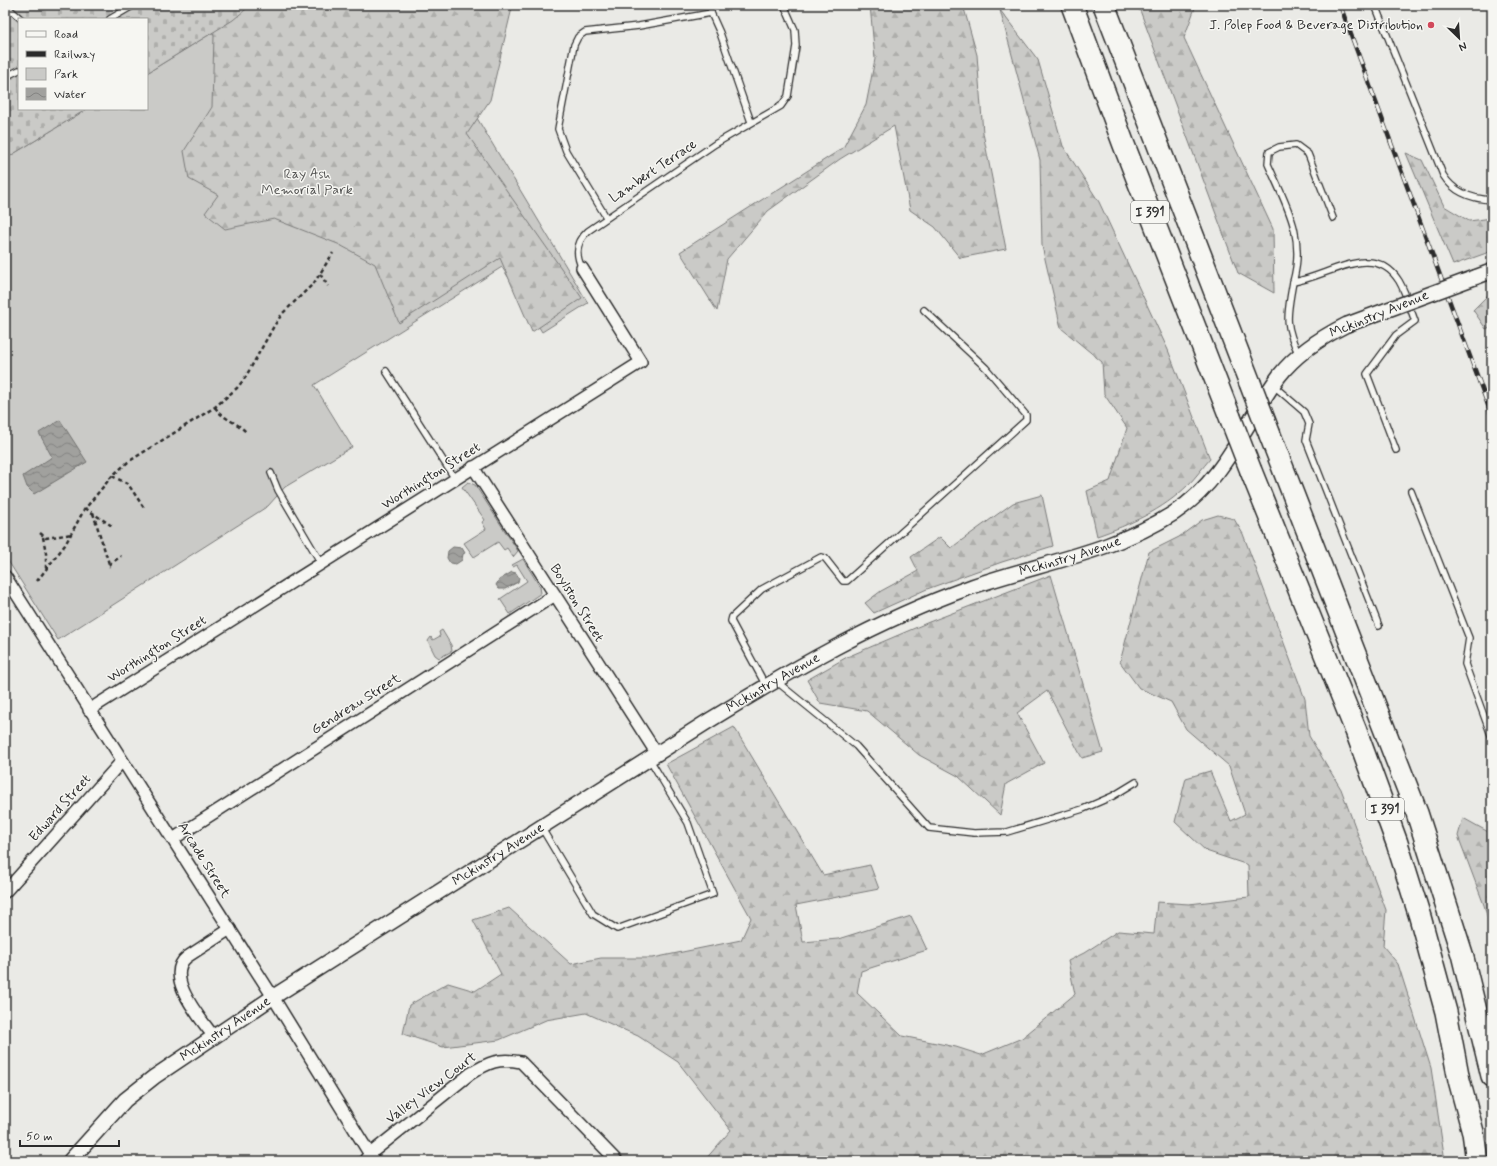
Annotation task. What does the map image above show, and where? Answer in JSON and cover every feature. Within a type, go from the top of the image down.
[{"type":"highway","name":"I 391","points":[[1072,5],[1124,145],[1251,471],[1356,731],[1397,843],[1420,916],[1446,1012],[1459,1080],[1473,1132],[1477,1161]]},
{"type":"highway","name":"I 391","points":[[1104,5],[1146,119],[1417,813],[1462,954],[1492,1076]]},
{"type":"street","name":"Worthington Street","points":[[89,710],[641,362],[582,268]]},
{"type":"street","name":"Mckinstry Avenue","points":[[70,1161],[131,1095],[214,1037],[274,997],[541,827],[771,683],[857,635],[915,609],[1003,576],[1108,547],[1128,539],[1164,519],[1186,505],[1221,469],[1273,385],[1299,355],[1320,339],[1346,325],[1492,271]]},
{"type":"street","name":"Boylston Street","points":[[474,468],[555,595],[653,756]]},
{"type":"street","name":"Arcade Street","points":[[5,576],[89,710],[274,997],[369,1159]]},
{"type":"street","name":"Gendreau Street","points":[[173,839],[555,595]]},
{"type":"street","name":"Edward Street","points":[[5,892],[122,761]]},
{"type":"street","points":[[214,1037],[191,1005],[181,986],[178,969],[181,962],[187,957],[230,929]]},
{"type":"street","name":"Valley View Court","points":[[369,1159],[470,1074],[488,1063],[504,1059],[521,1062],[617,1161]]},
{"type":"lane","points":[[5,5],[21,18]]},
{"type":"lane","points":[[112,18],[134,5]]},
{"type":"lane","points":[[711,5],[711,13],[720,33],[751,122]]},
{"type":"lane","name":"Lambert Terrace","points":[[711,13],[639,26],[585,32],[578,37],[574,45],[558,129],[566,151],[606,217],[715,144],[781,106],[788,96],[796,46],[795,30],[784,5]]},
{"type":"lane","points":[[1375,5],[1443,176],[1450,186],[1460,192],[1479,200],[1492,200]]},
{"type":"lane","points":[[5,77],[18,70]]},
{"type":"lane","points":[[1299,355],[1288,327],[1288,316],[1293,282],[1298,262],[1297,237],[1268,164],[1269,152],[1279,147],[1296,145],[1308,154],[1333,218]]},
{"type":"lane","name":"Worthington Street","points":[[582,268],[578,257],[579,241],[588,231],[606,217]]},
{"type":"lane","points":[[1293,282],[1309,279],[1347,265],[1368,261],[1385,266],[1400,283],[1415,321],[1396,335],[1367,374],[1396,450]]},
{"type":"lane","points":[[924,310],[986,368],[1026,415],[1026,420],[846,581],[843,580],[825,558],[821,557],[762,589],[732,617],[731,621],[771,683],[856,746],[930,828],[974,833],[1007,832],[1083,809],[1113,796],[1136,782]]},
{"type":"lane","points":[[386,371],[455,479]]},
{"type":"lane","points":[[1273,385],[1304,412],[1309,424],[1306,440],[1379,626]]},
{"type":"lane","points":[[271,473],[278,490],[321,563]]},
{"type":"lane","points":[[1411,491],[1469,638],[1465,664],[1492,738]]},
{"type":"lane","points":[[541,827],[594,914],[617,929],[713,894],[688,822],[653,756]]},
{"type":"path","points":[[37,581],[72,534],[85,508],[112,476],[128,462],[215,407],[237,388],[245,378],[282,314],[298,303],[320,274],[333,253]]},
{"type":"path","points":[[320,274],[328,286]]},
{"type":"path","points":[[215,407],[223,418],[236,423],[246,432]]},
{"type":"path","points":[[112,476],[128,484],[144,508]]},
{"type":"path","points":[[85,508],[112,526]]},
{"type":"path","points":[[93,513],[109,566],[122,556]]},
{"type":"path","points":[[40,534],[46,553],[46,569]]},
{"type":"path","points":[[42,537],[52,538],[72,534]]},
{"type":"green space","points":[[5,5],[251,5],[233,20],[148,72],[148,18],[18,18],[18,110],[85,110],[5,159]]},
{"type":"green space","points":[[201,5],[515,5],[512,8],[490,100],[467,134],[582,298],[532,332],[500,258],[399,323],[375,264],[338,244],[274,219],[225,229],[205,213],[218,195],[189,179],[184,151],[212,107],[214,36]]},
{"type":"green space","name":"Ray Ash Memorial Park","points":[[409,5],[588,303],[542,332],[502,267],[314,385],[352,447],[285,487],[268,506],[58,640],[5,556],[5,159],[85,110],[148,110],[148,72],[233,20]]},
{"type":"green space","points":[[870,5],[963,5],[977,55],[983,133],[1006,249],[960,258],[935,227],[910,210],[894,126],[840,159],[768,211],[727,259],[717,311],[680,252],[843,148],[866,105],[875,59]]},
{"type":"green space","points":[[1138,5],[1196,5],[1184,38],[1273,229],[1274,293],[1238,273]]},
{"type":"green space","points":[[1000,10],[1038,60],[1063,146],[1099,202],[1168,350],[1210,459],[1194,479],[1168,502],[1133,522],[1097,536],[1087,491],[1110,481],[1127,428],[1104,394],[1102,362],[1061,328],[1042,246],[1040,160]]},
{"type":"green space","points":[[1406,153],[1422,160],[1444,206],[1469,221],[1492,218],[1492,251],[1453,265]]},
{"type":"green space","points":[[1492,291],[1492,326],[1486,329],[1473,310]]},
{"type":"green space","points":[[468,482],[475,485],[518,551],[513,557],[507,548],[504,550],[498,542],[474,557],[464,543],[486,529],[482,522],[485,520],[462,487]]},
{"type":"green space","points":[[1042,495],[1053,546],[1002,562],[927,589],[874,613],[865,603],[881,591],[918,571],[911,557],[940,537],[951,548],[1013,503]]},
{"type":"green space","points":[[1218,515],[1234,519],[1243,534],[1305,699],[1309,736],[1341,789],[1386,910],[1383,946],[1398,964],[1431,1068],[1445,1161],[704,1161],[731,1130],[678,1062],[638,1036],[586,1013],[546,1020],[499,1040],[443,1047],[403,1034],[409,1005],[448,983],[475,991],[501,974],[473,920],[509,908],[571,964],[601,958],[653,958],[741,940],[751,918],[666,764],[734,727],[823,875],[870,865],[879,889],[796,905],[803,942],[838,939],[911,916],[927,950],[861,971],[857,993],[902,1036],[956,1047],[981,1055],[1022,1038],[1075,994],[1068,961],[1084,953],[1118,931],[1154,934],[1157,902],[1189,904],[1249,897],[1248,865],[1206,851],[1175,822],[1186,778],[1210,771],[1231,821],[1245,814],[1229,766],[1186,729],[1171,702],[1139,688],[1120,662],[1149,552],[1179,537],[1202,520]]},
{"type":"green space","points":[[523,559],[540,587],[541,593],[510,614],[500,599],[527,581],[517,565],[513,567],[512,565]]},
{"type":"green space","points":[[1051,575],[1103,752],[1082,758],[1047,691],[1017,713],[1044,763],[1006,784],[1000,815],[958,776],[919,755],[867,711],[820,703],[807,680],[847,657],[929,622]]},
{"type":"green space","points":[[442,630],[451,645],[452,651],[439,658],[435,655],[428,641],[431,637],[433,640],[440,636],[439,632]]},
{"type":"green space","points":[[1463,818],[1492,834],[1492,933],[1484,905],[1458,836]]},
{"type":"water","points":[[60,420],[87,462],[34,494],[27,487],[23,476],[52,457],[39,433]]},
{"type":"water","points":[[453,547],[462,548],[465,553],[463,554],[462,560],[456,564],[450,563],[447,558],[448,551]]},
{"type":"water","points":[[512,572],[516,573],[519,578],[518,582],[505,589],[499,589],[496,585],[499,580]]},
{"type":"railway","points":[[1340,5],[1492,416]]},
{"type":"place","name":"J. Polep Food & Beverage Distribution","points":[[1431,25]]}]
